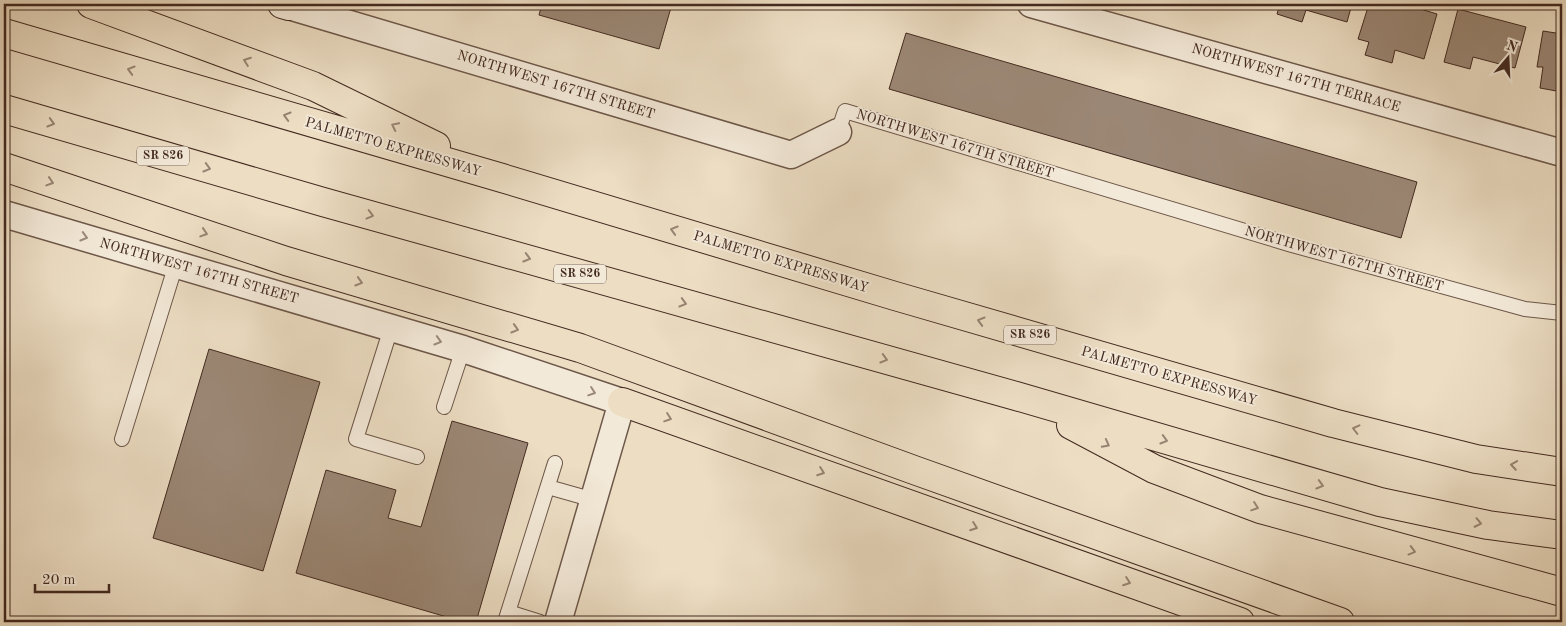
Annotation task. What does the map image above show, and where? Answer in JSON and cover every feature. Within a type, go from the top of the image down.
[{"type":"highway","points":[[91,4],[313,86],[502,178]]},
{"type":"highway","name":"PALMETTO EXPRESSWAY","points":[[4,33],[1333,423],[1476,459],[1562,472]]},
{"type":"highway","name":"SR 826","points":[[4,109],[323,202],[1016,396],[1380,502],[1488,525],[1562,536]]},
{"type":"highway","points":[[4,167],[286,260],[580,348],[1340,622]]},
{"type":"highway","points":[[1016,396],[1154,469],[1260,508],[1562,592]]},
{"type":"highway","points":[[622,402],[1240,622]]},
{"type":"street","name":"NORTHWEST 167TH STREET","points":[[287,4],[791,155],[838,132]]},
{"type":"street","name":"NORTHWEST 167TH TERRACE","points":[[1031,4],[1562,153]]},
{"type":"street","name":"NORTHWEST 167TH STREET","points":[[4,214],[463,349],[622,402]]},
{"type":"street","points":[[558,622],[622,402]]},
{"type":"lane","name":"NORTHWEST 167TH STREET","points":[[838,132],[845,111],[1292,245],[1525,309],[1562,313]]},
{"type":"lane","points":[[122,439],[176,264]]},
{"type":"lane","points":[[391,328],[356,439],[416,457]]},
{"type":"lane","points":[[444,407],[463,349]]},
{"type":"lane","points":[[540,622],[507,617],[555,463]]},
{"type":"lane","points":[[548,487],[594,500]]},
{"type":"building","points":[[542,4],[672,4],[659,49],[539,15]]},
{"type":"building","points":[[1280,4],[1352,4],[1347,22],[1306,10],[1302,22],[1277,14]]},
{"type":"building","points":[[1369,4],[1404,4],[1437,14],[1424,59],[1395,50],[1392,63],[1365,55],[1369,42],[1358,39]]},
{"type":"building","points":[[1458,9],[1526,27],[1515,68],[1473,57],[1470,69],[1444,62]]},
{"type":"building","points":[[1543,31],[1562,34],[1562,92],[1540,88],[1543,67],[1537,67]]},
{"type":"building","points":[[906,33],[1417,182],[1401,238],[889,89]]},
{"type":"building","points":[[209,349],[320,382],[263,571],[153,538]]},
{"type":"building","points":[[452,421],[528,443],[476,622],[464,622],[296,573],[326,470],[396,490],[388,518],[421,527]]}]
